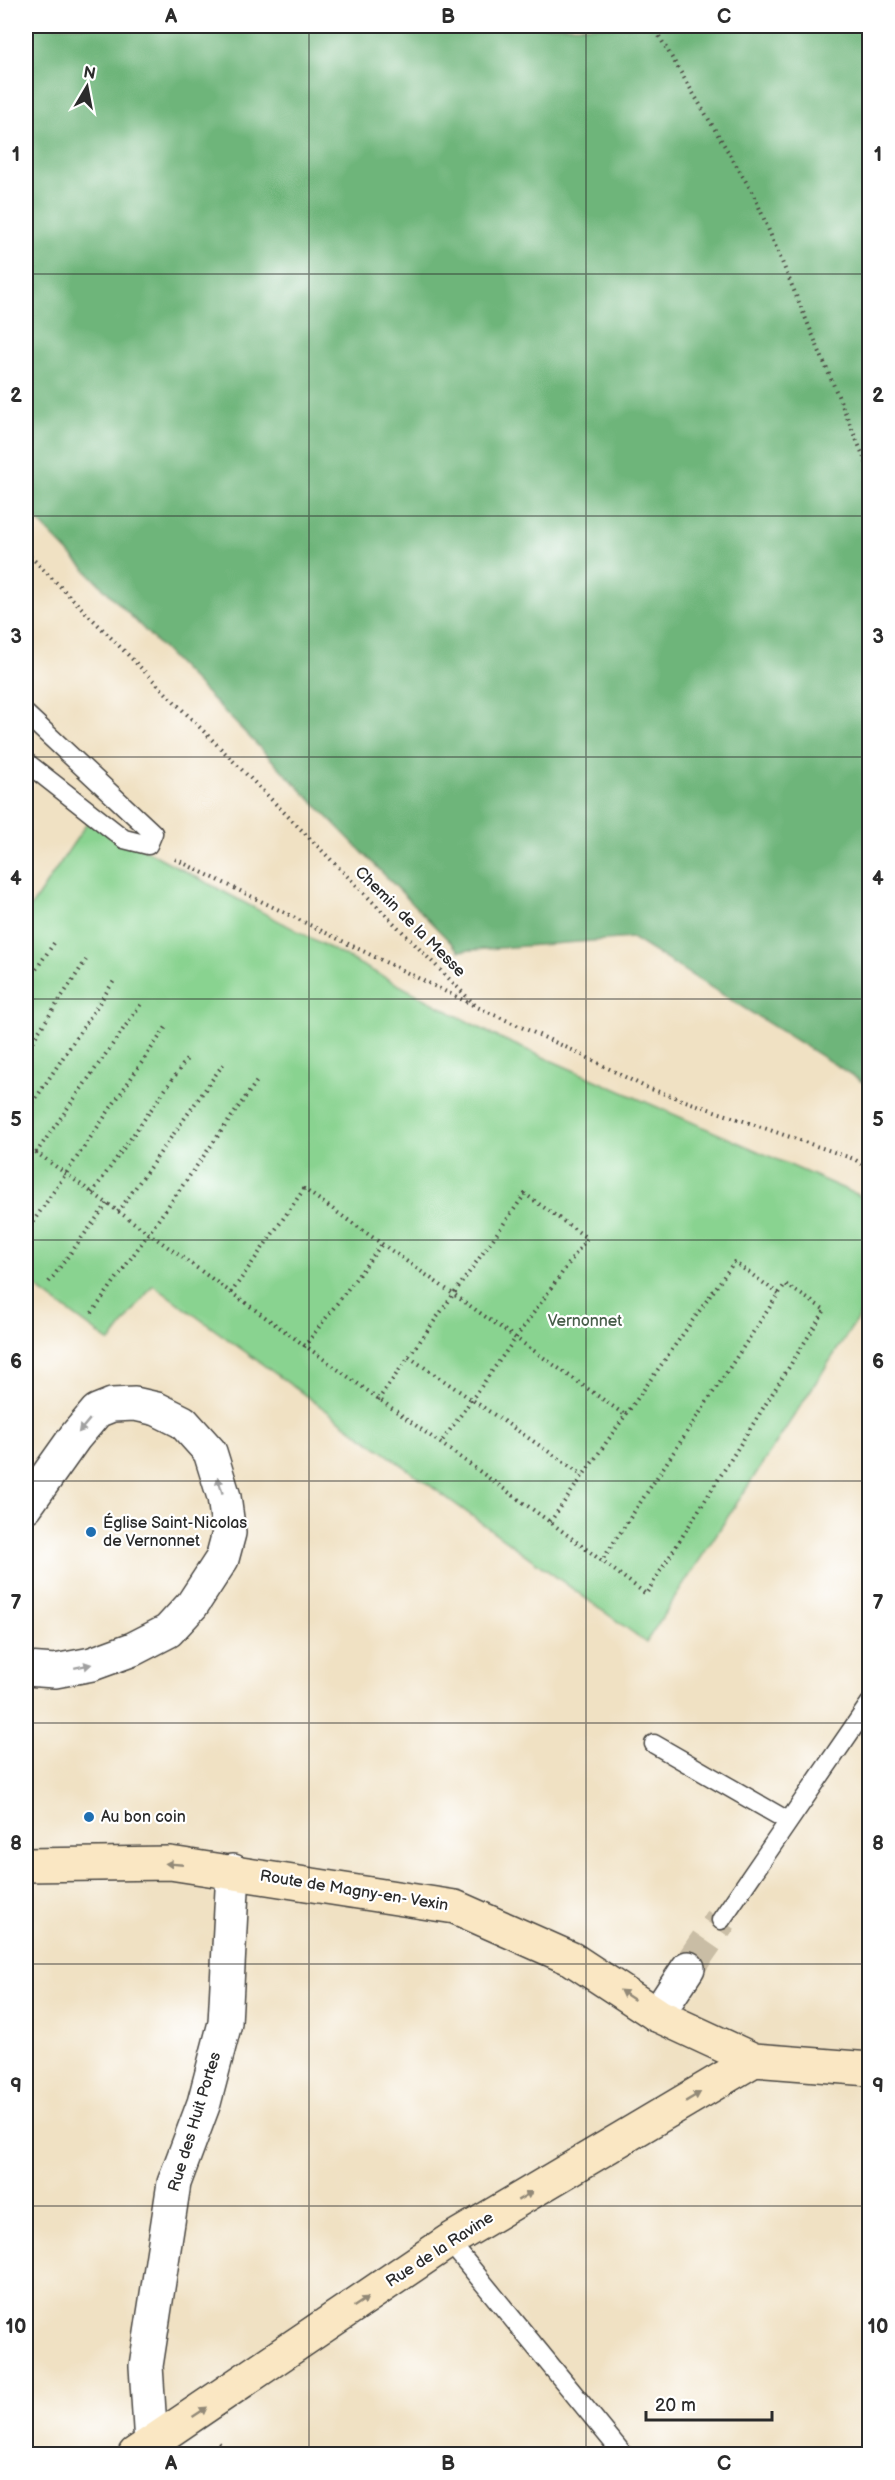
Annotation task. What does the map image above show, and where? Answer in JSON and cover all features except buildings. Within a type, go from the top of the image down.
[{"type":"main road","name":"Route de Magny-en- Vexin","points":[[26,1865],[170,1863],[455,1907],[572,1959],[657,2015],[754,2060]]},
{"type":"main road","name":"Rue de la Ravine","points":[[146,2450],[449,2241],[754,2060]]},
{"type":"main road","points":[[754,2060],[870,2069]]},
{"type":"street","points":[[26,1506],[75,1437],[97,1411],[112,1405],[135,1404],[157,1409],[183,1422],[210,1452],[224,1497],[229,1533],[222,1559],[192,1605],[168,1631],[133,1649],[92,1664],[55,1671],[26,1669]]},
{"type":"street","name":"Rue des Huit Portes","points":[[146,2450],[146,2366],[174,2182],[204,2103],[225,2023],[232,1871]]},
{"type":"street","points":[[657,2015],[688,1968]]},
{"type":"lane","points":[[26,714],[153,832],[148,845],[124,839],[26,762]]},
{"type":"lane","points":[[721,1920],[870,1703]]},
{"type":"lane","points":[[654,1744],[788,1821]]},
{"type":"lane","points":[[449,2241],[623,2454]]},
{"type":"path","points":[[653,26],[754,195],[870,472]]},
{"type":"path","name":"Chemin de la Messe","points":[[26,552],[477,1007],[572,1050],[645,1087],[854,1159],[870,1169]]},
{"type":"path","points":[[148,845],[477,1007]]},
{"type":"path","points":[[26,984],[54,944]]},
{"type":"path","points":[[26,1051],[86,960]]},
{"type":"path","points":[[26,1113],[114,981]]},
{"type":"path","points":[[36,1153],[141,1004]]},
{"type":"path","points":[[26,1232],[166,1027]]},
{"type":"path","points":[[92,1193],[189,1056]]},
{"type":"path","points":[[118,1212],[224,1063]]},
{"type":"path","points":[[92,1313],[257,1081]]},
{"type":"path","points":[[26,1145],[550,1522],[602,1562],[646,1594],[825,1310],[785,1284],[602,1562]]},
{"type":"path","points":[[26,1156],[30,1149]]},
{"type":"path","points":[[231,1293],[304,1189],[625,1415]]},
{"type":"path","points":[[378,1400],[525,1194],[587,1238],[440,1444]]},
{"type":"path","points":[[49,1282],[107,1204]]},
{"type":"path","points":[[304,1347],[382,1244]]},
{"type":"path","points":[[550,1522],[734,1262],[779,1294]]},
{"type":"path","points":[[409,1357],[583,1475]]},
{"type":"green space","points":[[26,26],[869,26],[869,1086],[632,938],[459,951],[26,509]]},
{"type":"green space","name":"Vernonnet","points":[[89,820],[493,1035],[858,1195],[869,1204],[869,1301],[646,1642],[153,1285],[110,1342],[26,1280],[26,914]]},
{"type":"tunnel","points":[[688,1968],[721,1920]]},
{"type":"place","name":"Église Saint-Nicolas de Vernonnet","points":[[91,1532]]},
{"type":"place","name":"Au bon coin","points":[[89,1817]]}]
